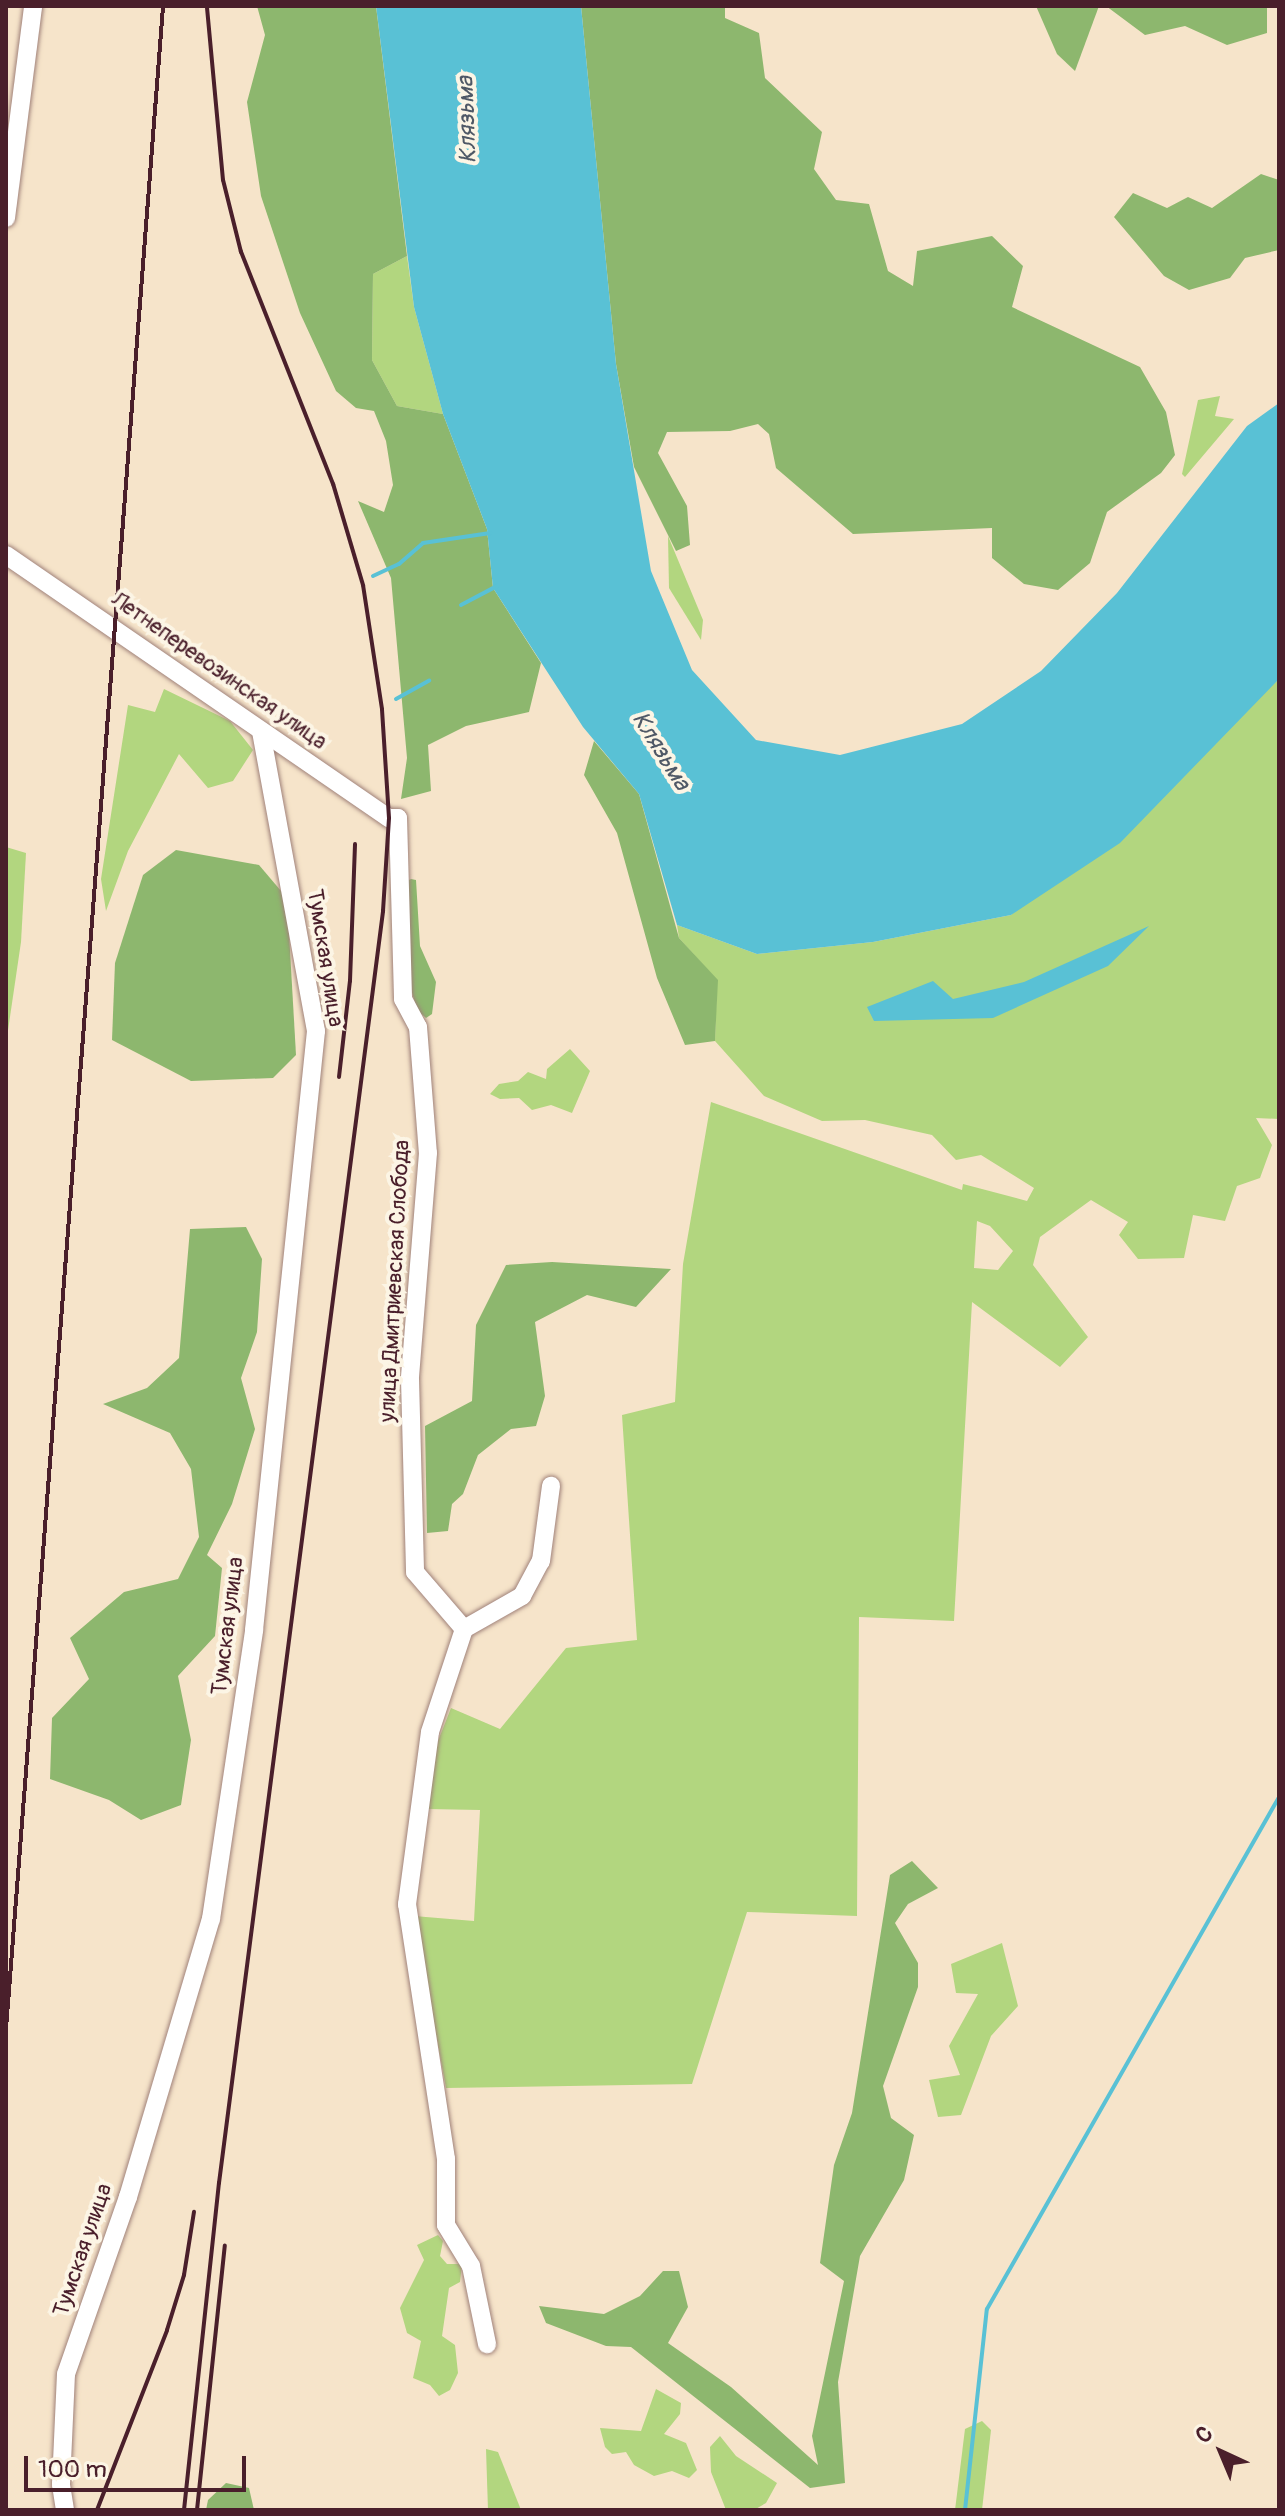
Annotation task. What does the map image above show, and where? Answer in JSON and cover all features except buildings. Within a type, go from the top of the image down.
[{"type":"street","points":[[6,216],[33,6]]},
{"type":"street","name":"Летнеперевозинская улица","points":[[6,555],[389,818],[398,818],[399,826]]},
{"type":"street","name":"Тумская улица","points":[[65,2510],[61,2484],[66,2374],[128,2197],[211,1919],[254,1630],[316,1031],[261,731]]},
{"type":"street","name":"улица Дмитриевская Слобода","points":[[399,826],[403,999],[418,1027],[428,1153],[410,1379],[415,1572],[464,1629]]},
{"type":"street","points":[[487,2344],[471,2266],[446,2225],[446,2159],[407,1904],[430,1732],[464,1629],[522,1596],[541,1561],[551,1486]]},
{"type":"green space","points":[[257,6],[376,6],[407,256],[373,274],[372,360],[397,406],[443,414],[487,529],[493,588],[541,663],[529,712],[466,726],[428,745],[431,791],[401,799],[407,758],[391,578],[358,501],[384,512],[393,485],[386,441],[374,411],[356,408],[336,391],[300,313],[261,196],[247,102],[265,35]]},
{"type":"green space","points":[[581,6],[725,6],[725,18],[759,33],[765,78],[822,132],[814,169],[836,200],[869,204],[888,271],[913,286],[917,251],[992,236],[1023,266],[1012,307],[1140,367],[1166,412],[1175,455],[1161,473],[1107,512],[1090,563],[1058,590],[1024,584],[992,558],[992,528],[853,534],[776,468],[769,434],[758,424],[730,431],[667,432],[658,453],[687,506],[690,545],[676,551],[634,467],[616,364]]},
{"type":"green space","points":[[1036,6],[1099,6],[1075,71],[1057,54]]},
{"type":"green space","points":[[1106,6],[1267,6],[1267,33],[1227,45],[1185,26],[1145,35]]},
{"type":"green space","points":[[1261,174],[1279,180],[1279,250],[1245,258],[1230,278],[1189,290],[1164,276],[1114,217],[1133,193],[1167,208],[1188,197],[1212,208]]},
{"type":"green space","points":[[407,256],[414,307],[443,414],[397,406],[372,360],[373,274]]},
{"type":"green space","points":[[1220,396],[1215,416],[1234,419],[1185,477],[1182,474],[1198,400]]},
{"type":"green space","points":[[668,536],[703,620],[701,640],[669,588]]},
{"type":"green space","points":[[1279,679],[1279,1119],[1256,1118],[1272,1145],[1260,1178],[1237,1186],[1225,1221],[1193,1215],[1184,1258],[1138,1259],[1119,1235],[1128,1222],[1091,1200],[1040,1237],[1033,1265],[1088,1337],[1060,1367],[972,1302],[954,1621],[859,1617],[857,1916],[747,1912],[692,2084],[446,2088],[414,1916],[474,1921],[480,1810],[428,1809],[436,1746],[451,1708],[500,1729],[566,1648],[637,1640],[622,1415],[675,1402],[683,1264],[711,1102],[962,1190],[963,1184],[1027,1201],[1034,1188],[981,1155],[956,1160],[932,1135],[865,1120],[822,1121],[764,1096],[715,1041],[717,980],[679,938],[677,925],[757,954],[873,942],[1011,915]],"holes":[[[977,1221],[990,1226],[1013,1251],[998,1270],[974,1268]]]},
{"type":"green space","points":[[164,689],[230,721],[253,750],[233,781],[208,788],[179,754],[128,851],[106,911],[101,879],[128,705],[155,712]]},
{"type":"green space","points":[[594,741],[639,794],[679,938],[718,980],[715,1041],[685,1045],[657,978],[617,833],[584,775]]},
{"type":"green space","points":[[6,847],[26,853],[21,942],[6,1044]]},
{"type":"green space","points":[[176,850],[259,865],[287,898],[296,1055],[273,1078],[191,1081],[112,1040],[115,963],[143,875]]},
{"type":"green space","points":[[416,880],[420,946],[436,982],[432,1014],[426,1018],[417,1010],[411,989],[403,883]]},
{"type":"green space","points":[[570,1049],[590,1071],[572,1113],[551,1105],[532,1110],[519,1098],[500,1099],[490,1094],[499,1084],[518,1081],[528,1072],[546,1079],[547,1069]]},
{"type":"green space","points":[[246,1227],[262,1259],[257,1332],[241,1378],[255,1429],[232,1504],[207,1555],[222,1568],[215,1636],[178,1676],[191,1740],[181,1805],[141,1820],[109,1800],[50,1779],[52,1718],[89,1679],[70,1638],[124,1592],[178,1579],[199,1537],[191,1469],[170,1433],[103,1404],[147,1388],[179,1358],[190,1229]]},
{"type":"green space","points":[[552,1262],[671,1269],[636,1307],[587,1295],[535,1322],[545,1396],[536,1426],[511,1429],[478,1455],[463,1494],[452,1504],[448,1531],[427,1533],[425,1426],[472,1401],[476,1325],[506,1265]]},
{"type":"green space","points":[[912,1861],[938,1888],[908,1904],[895,1923],[918,1963],[918,1987],[883,2086],[891,2118],[914,2135],[904,2180],[860,2256],[838,2382],[845,2483],[810,2488],[631,2347],[606,2346],[546,2323],[539,2306],[604,2314],[640,2296],[663,2271],[679,2271],[688,2307],[668,2343],[731,2387],[818,2465],[812,2436],[844,2281],[820,2263],[834,2165],[852,2113],[890,1875]]},
{"type":"green space","points":[[1002,1943],[1018,2006],[991,2036],[961,2115],[938,2117],[929,2080],[960,2075],[949,2046],[978,1994],[956,1993],[951,1964]]},
{"type":"green space","points":[[438,2235],[443,2241],[440,2256],[447,2264],[462,2264],[460,2282],[449,2288],[442,2336],[455,2345],[458,2373],[450,2390],[439,2396],[430,2385],[413,2378],[421,2341],[407,2333],[400,2308],[424,2260],[417,2245]]},
{"type":"green space","points":[[656,2389],[681,2403],[680,2414],[664,2434],[686,2443],[697,2470],[689,2478],[672,2471],[654,2476],[634,2465],[626,2452],[612,2454],[605,2447],[600,2428],[641,2431]]},
{"type":"green space","points":[[982,2421],[991,2430],[982,2510],[955,2510],[965,2429]]},
{"type":"green space","points":[[720,2436],[736,2456],[777,2483],[766,2503],[754,2510],[726,2510],[711,2472],[710,2447]]},
{"type":"green space","points":[[486,2449],[498,2452],[521,2510],[488,2510]]},
{"type":"green space","points":[[226,2483],[249,2488],[254,2510],[206,2510],[208,2500]]},
{"type":"water","name":"Клязьма","points":[[376,6],[581,6],[616,364],[651,571],[692,670],[756,740],[840,755],[962,724],[1041,671],[1117,593],[1247,426],[1279,403],[1279,679],[1120,843],[1011,915],[873,942],[757,954],[677,925],[639,794],[583,727],[493,588],[487,529],[443,414],[414,307]]},
{"type":"water","points":[[1149,926],[1108,966],[993,1018],[874,1021],[867,1007],[933,981],[953,999],[1024,982]]},
{"type":"waterway","points":[[373,576],[399,564],[423,543],[490,533]]},
{"type":"waterway","points":[[461,605],[497,586]]},
{"type":"waterway","points":[[396,699],[429,681]]},
{"type":"waterway","points":[[965,2510],[987,2309],[1279,1797]]},
{"type":"railway","points":[[6,2029],[163,6]]},
{"type":"railway","points":[[184,2510],[219,2183],[383,911],[389,818],[382,709],[363,585],[333,484],[241,252],[223,180],[207,6]]},
{"type":"railway","points":[[339,1077],[350,981],[355,844]]},
{"type":"railway","points":[[97,2510],[167,2330],[184,2275],[194,2212]]},
{"type":"railway","points":[[197,2510],[225,2245]]}]
